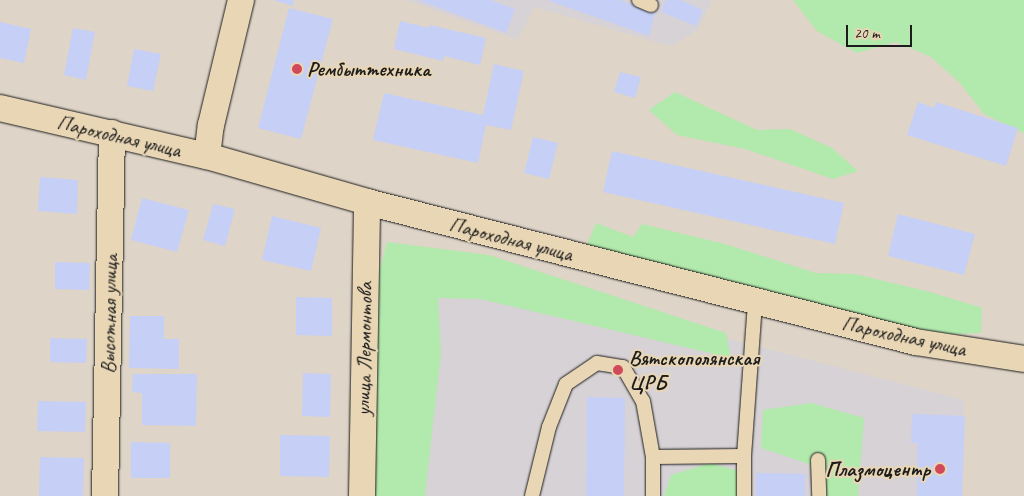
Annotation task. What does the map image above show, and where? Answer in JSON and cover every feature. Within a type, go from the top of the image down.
[{"type":"street","points":[[206,156],[241,0]]},
{"type":"street","name":"Пароходная улица","points":[[0,108],[206,156],[367,202],[916,342],[1024,360]]},
{"type":"street","name":"Высотная улица","points":[[105,496],[112,133]]},
{"type":"street","name":"улица Лермонтова","points":[[362,496],[367,202]]},
{"type":"lane","points":[[744,496],[744,456],[755,301]]},
{"type":"lane","points":[[532,496],[549,427],[566,384],[597,363],[624,367],[643,401],[653,457],[653,496]]},
{"type":"lane","points":[[653,457],[744,456]]},
{"type":"lane","points":[[818,460],[819,496]]},
{"type":"shaded area","points":[[406,0],[712,0],[697,31],[670,46],[534,7],[518,40]]},
{"type":"shaded area","name":"Вятскополянская ЦРБ","points":[[387,250],[964,400],[963,496],[387,496]]},
{"type":"green space","points":[[793,0],[1024,0],[1024,133],[984,114],[960,83],[931,57],[896,42],[857,53],[817,31]]},
{"type":"green space","points":[[675,92],[757,130],[790,129],[832,148],[858,171],[833,179],[745,149],[677,135],[649,110]]},
{"type":"green space","points":[[596,223],[633,237],[642,224],[725,244],[816,273],[855,274],[930,292],[982,308],[981,333],[936,335],[586,247]]},
{"type":"green space","points":[[387,242],[489,255],[726,333],[731,358],[480,299],[438,298],[441,353],[425,496],[369,496],[375,289]]},
{"type":"green space","points":[[811,403],[864,418],[858,496],[820,496],[809,464],[761,448],[763,410]]},
{"type":"green space","points":[[710,463],[736,470],[744,496],[664,496],[671,475]]},
{"type":"building","points":[[273,0],[294,0],[293,6]]},
{"type":"building","points":[[418,0],[490,0],[515,9],[506,33]]},
{"type":"building","points":[[547,0],[620,0],[655,12],[649,36]]},
{"type":"building","points":[[666,0],[680,0],[703,10],[696,26],[661,12]]},
{"type":"building","name":"Рембыттехника","points":[[289,8],[333,19],[301,139],[258,128]]},
{"type":"building","points":[[400,21],[429,28],[430,25],[486,38],[480,65],[444,56],[443,61],[394,49]]},
{"type":"building","points":[[0,22],[31,29],[24,63],[0,58]]},
{"type":"building","points":[[73,28],[95,32],[86,80],[64,75]]},
{"type":"building","points":[[134,49],[161,54],[153,91],[127,86]]},
{"type":"building","points":[[494,64],[524,71],[511,130],[486,125],[478,163],[373,140],[384,93],[483,115]]},
{"type":"building","points":[[620,72],[641,77],[635,98],[614,92]]},
{"type":"building","points":[[918,102],[934,108],[936,102],[1018,128],[1006,166],[907,135]]},
{"type":"building","points":[[533,137],[558,143],[549,179],[524,173]]},
{"type":"building","points":[[612,151],[844,203],[835,244],[603,192]]},
{"type":"building","points":[[40,177],[78,180],[77,214],[38,211]]},
{"type":"building","points":[[142,198],[189,210],[177,252],[131,240]]},
{"type":"building","points":[[213,204],[235,209],[225,246],[203,240]]},
{"type":"building","points":[[898,214],[975,234],[964,275],[888,256]]},
{"type":"building","points":[[272,216],[321,228],[311,271],[262,260]]},
{"type":"building","points":[[55,262],[90,263],[89,290],[55,289]]},
{"type":"building","points":[[296,297],[332,298],[332,336],[296,335]]},
{"type":"building","points":[[130,316],[164,316],[164,339],[179,339],[179,369],[129,368]]},
{"type":"building","points":[[50,338],[87,339],[86,363],[50,362]]},
{"type":"building","points":[[303,373],[331,374],[330,417],[302,416]]},
{"type":"building","points":[[133,374],[197,374],[196,426],[142,425],[142,393],[132,392]]},
{"type":"building","points":[[587,397],[625,398],[624,496],[586,496]]},
{"type":"building","points":[[38,401],[86,402],[85,432],[37,431]]},
{"type":"building","name":"Плазмоцентр","points":[[912,414],[965,416],[962,496],[917,496],[918,443],[911,443]]},
{"type":"building","points":[[280,435],[330,436],[329,477],[280,476]]},
{"type":"building","points":[[131,442],[170,443],[170,478],[131,478]]},
{"type":"building","points":[[40,457],[84,458],[83,496],[39,496]]},
{"type":"building","points":[[756,473],[805,474],[805,496],[756,496]]},
{"type":"place","name":"Рембыттехника","points":[[297,69]]},
{"type":"place","name":"Вятскополянская ЦРБ","points":[[618,370]]},
{"type":"place","name":"Плазмоцентр","points":[[940,469]]}]
